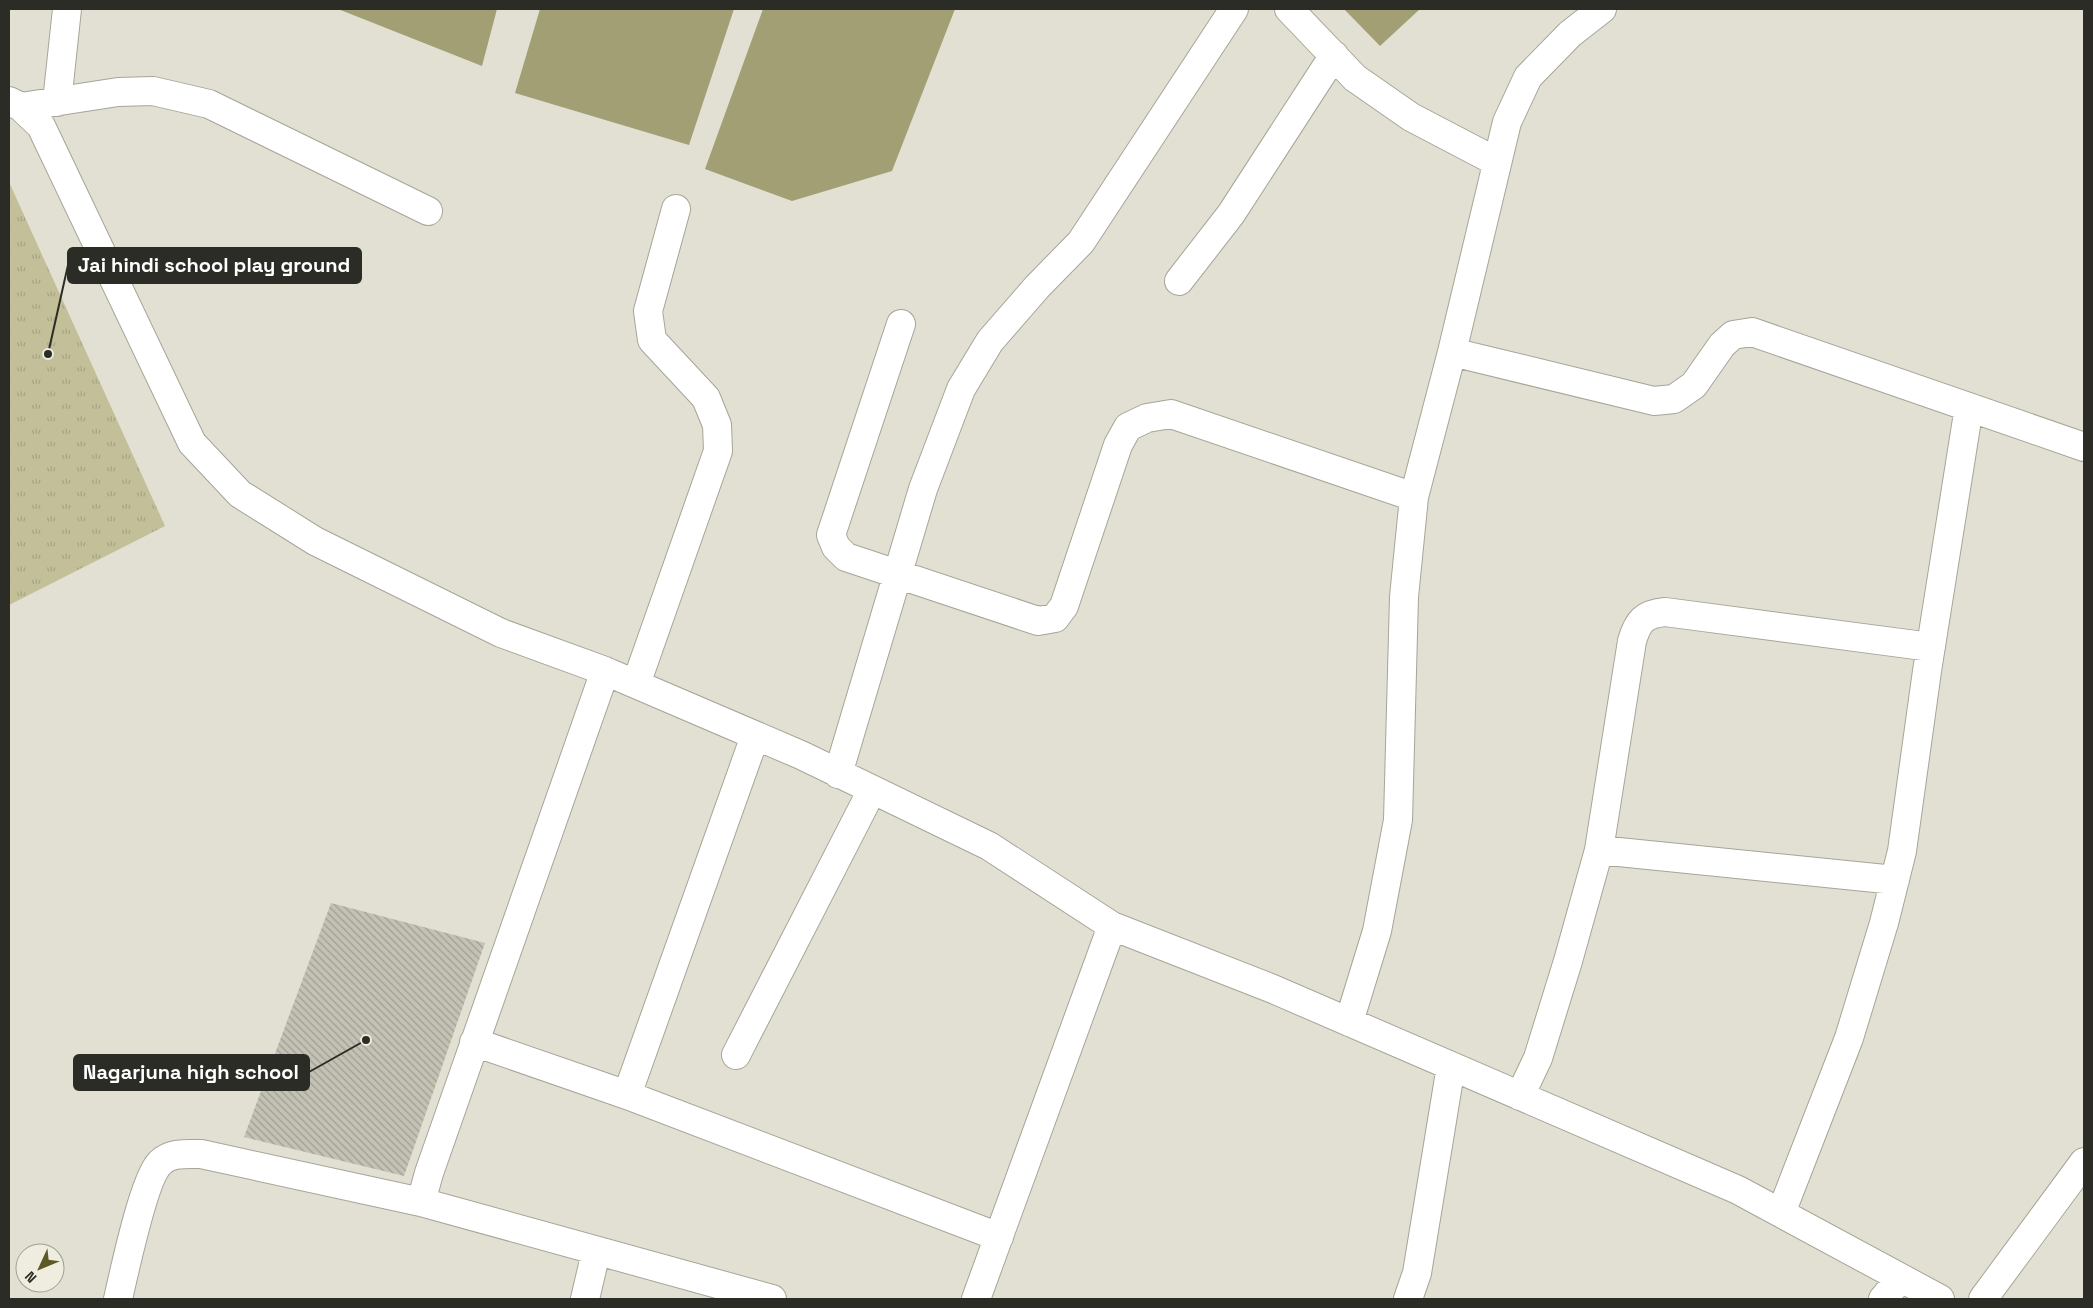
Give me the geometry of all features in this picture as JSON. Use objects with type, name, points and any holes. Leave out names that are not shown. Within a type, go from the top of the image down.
[{"type":"street","points":[[57,102],[67,9]]},
{"type":"street","points":[[838,774],[923,489],[961,389],[990,341],[1081,242],[1234,9]]},
{"type":"street","points":[[1289,9],[1356,78],[1411,117],[1497,162]]},
{"type":"street","points":[[1349,1022],[1377,931],[1398,820],[1404,597],[1414,498],[1452,352],[1497,162],[1507,122],[1528,76],[1570,34],[1602,9]]},
{"type":"street","points":[[1179,281],[1231,214],[1334,55]]},
{"type":"street","points":[[15,104],[57,102],[118,92],[153,91],[209,104],[428,211]]},
{"type":"street","points":[[15,104],[41,126],[192,443],[240,494],[315,541],[501,633],[636,684],[838,774],[989,846],[1112,926],[1272,989],[1738,1190],[1940,1299]]},
{"type":"street","points":[[636,684],[718,452],[717,425],[706,398],[652,340],[648,311],[676,209]]},
{"type":"street","points":[[901,324],[831,535],[836,547],[846,557],[897,575],[1038,621],[1054,618],[1064,606],[1118,445],[1128,427],[1147,418],[1171,414],[1414,498]]},
{"type":"street","points":[[1452,352],[1654,401],[1674,399],[1694,385],[1722,345],[1733,335],[1752,332],[2084,447]]},
{"type":"street","points":[[1780,1213],[1849,1038],[1884,922],[1902,851],[1930,647],[1969,407]]},
{"type":"street","points":[[1520,1096],[1538,1058],[1568,962],[1599,850],[1632,641],[1637,626],[1650,613],[1665,612],[1930,647]]},
{"type":"street","points":[[421,1202],[429,1173],[474,1042],[605,671]]},
{"type":"street","points":[[627,1095],[755,736]]},
{"type":"street","points":[[736,1055],[872,790]]},
{"type":"street","points":[[1599,850],[1894,880]]},
{"type":"street","points":[[976,1299],[1112,926]]},
{"type":"street","points":[[474,1042],[627,1095],[999,1237]]},
{"type":"street","points":[[1408,1299],[1417,1273],[1451,1066]]},
{"type":"street","points":[[122,1299],[147,1188],[160,1163],[178,1154],[201,1154],[421,1202],[596,1252],[772,1299]]},
{"type":"street","points":[[1983,1299],[2084,1162]]},
{"type":"street","points":[[585,1299],[596,1252]]},
{"type":"street","points":[[1884,1299],[1901,1278]]},
{"type":"green space","points":[[9,182],[165,526],[9,605]]},
{"type":"shaded area","points":[[338,9],[497,9],[482,66]]},
{"type":"shaded area","points":[[540,9],[734,9],[689,145],[515,93]]},
{"type":"shaded area","points":[[763,9],[955,9],[892,171],[792,201],[705,169]]},
{"type":"shaded area","points":[[1344,9],[1420,9],[1380,46]]},
{"type":"building","points":[[331,903],[485,943],[404,1176],[244,1137]]},
{"type":"place","name":"Jai hindi school play ground","points":[[48,354]]},
{"type":"place","name":"Nagarjuna high school","points":[[366,1040]]}]
